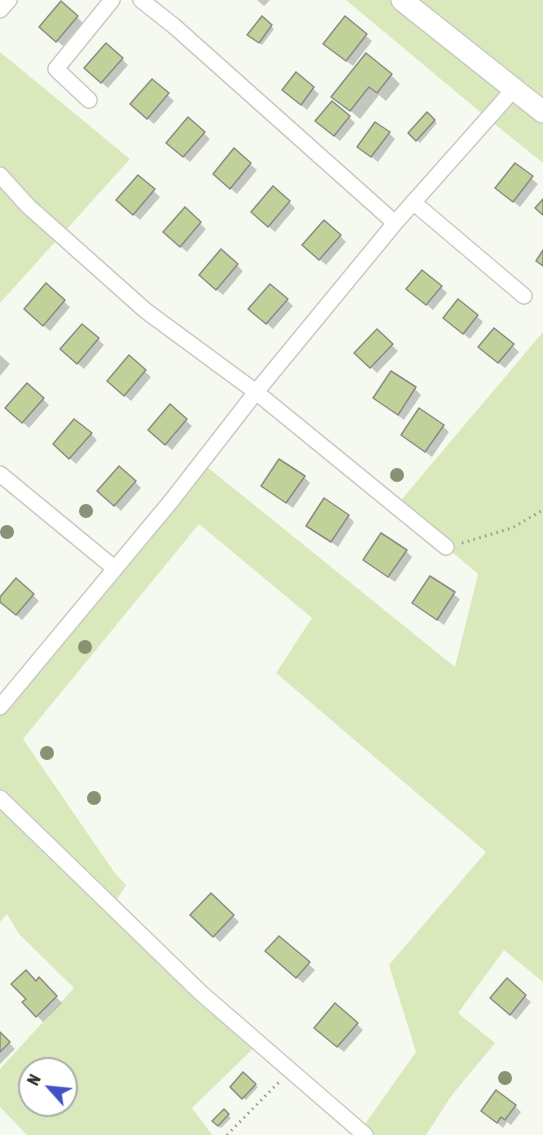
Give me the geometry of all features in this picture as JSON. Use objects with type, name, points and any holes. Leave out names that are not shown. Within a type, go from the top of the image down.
[{"type":"main road","points":[[402,0],[543,112]]},
{"type":"street","points":[[0,10],[9,0]]},
{"type":"street","points":[[89,100],[56,69],[112,0]]},
{"type":"street","points":[[141,0],[174,26],[395,223]]},
{"type":"street","points":[[0,706],[113,567],[172,500],[256,392],[395,223],[514,88]]},
{"type":"street","points":[[0,175],[28,206],[146,311],[256,392],[446,548]]},
{"type":"street","points":[[413,202],[524,296]]},
{"type":"street","points":[[0,474],[113,567]]},
{"type":"street","points":[[0,798],[201,993],[365,1135]]},
{"type":"path","points":[[446,548],[512,528],[543,510]]},
{"type":"path","points":[[227,1135],[289,1071]]},
{"type":"green space","points":[[346,0],[543,0],[543,163],[486,117]]},
{"type":"green space","points":[[0,52],[130,159],[0,303]]},
{"type":"green space","points":[[543,332],[543,982],[504,950],[458,1013],[495,1043],[452,1095],[426,1135],[365,1135],[360,1131],[416,1052],[389,965],[486,852],[276,673],[312,618],[199,524],[23,739],[114,872],[126,885],[113,906],[259,1043],[192,1108],[212,1135],[27,1135],[0,1107],[0,1069],[74,988],[19,934],[7,914],[0,922],[0,707],[201,462],[455,667],[478,574],[397,505]]},
{"type":"building","points":[[61,1],[78,16],[56,42],[39,27]]},
{"type":"building","points":[[262,16],[272,25],[259,43],[247,35]]},
{"type":"building","points":[[345,16],[367,34],[346,61],[323,44]]},
{"type":"building","points":[[106,43],[123,58],[101,83],[84,68]]},
{"type":"building","points":[[366,53],[392,74],[377,93],[369,87],[350,111],[331,97]]},
{"type":"building","points":[[296,72],[314,87],[301,105],[282,90]]},
{"type":"building","points":[[152,79],[169,93],[147,119],[130,104]]},
{"type":"building","points":[[332,101],[350,116],[334,136],[315,121]]},
{"type":"building","points":[[427,112],[435,120],[416,141],[408,133]]},
{"type":"building","points":[[188,117],[205,132],[183,157],[166,143]]},
{"type":"building","points":[[375,122],[390,132],[371,157],[357,147]]},
{"type":"building","points":[[234,148],[251,163],[230,189],[213,174]]},
{"type":"building","points":[[515,163],[533,176],[513,202],[495,188]]},
{"type":"building","points":[[138,175],[155,189],[133,215],[116,200]]},
{"type":"building","points":[[273,186],[290,201],[268,227],[251,212]]},
{"type":"building","points":[[543,199],[543,215],[535,208]]},
{"type":"building","points":[[185,207],[201,222],[180,247],[163,232]]},
{"type":"building","points":[[324,220],[341,235],[319,260],[302,245]]},
{"type":"building","points":[[221,249],[238,264],[216,290],[199,275]]},
{"type":"building","points":[[543,250],[543,266],[536,261]]},
{"type":"building","points":[[422,270],[442,286],[426,305],[406,289]]},
{"type":"building","points":[[46,283],[65,300],[43,326],[24,309]]},
{"type":"building","points":[[270,284],[288,299],[266,324],[248,309]]},
{"type":"building","points":[[458,299],[478,315],[463,334],[443,318]]},
{"type":"building","points":[[82,324],[99,338],[77,364],[60,349]]},
{"type":"building","points":[[494,328],[514,344],[498,363],[478,347]]},
{"type":"building","points":[[377,329],[393,344],[370,368],[354,353]]},
{"type":"building","points":[[129,355],[146,370],[124,396],[107,381]]},
{"type":"building","points":[[391,371],[416,387],[398,415],[373,398]]},
{"type":"building","points":[[27,383],[44,398],[22,423],[5,408]]},
{"type":"building","points":[[170,404],[187,419],[165,445],[148,430]]},
{"type":"building","points":[[419,408],[444,425],[425,452],[401,435]]},
{"type":"building","points":[[74,419],[92,433],[69,459],[53,444]]},
{"type":"building","points":[[279,459],[305,476],[286,503],[261,486]]},
{"type":"building","points":[[119,466],[136,481],[114,506],[97,491]]},
{"type":"building","points":[[324,498],[349,515],[331,542],[306,526]]},
{"type":"building","points":[[381,533],[407,550],[388,577],[363,560]]},
{"type":"building","points":[[430,576],[455,592],[437,620],[412,603]]},
{"type":"building","points":[[16,578],[34,594],[16,615],[0,602],[0,597]]},
{"type":"building","points":[[211,893],[234,915],[213,937],[190,915]]},
{"type":"building","points":[[279,936],[310,962],[296,978],[265,951]]},
{"type":"building","points":[[26,970],[36,981],[39,977],[57,996],[36,1017],[22,1002],[26,999],[11,984]]},
{"type":"building","points":[[507,978],[526,995],[510,1015],[490,998]]},
{"type":"building","points":[[335,1003],[358,1023],[337,1047],[314,1028]]},
{"type":"building","points":[[0,1032],[10,1042],[0,1052]]},
{"type":"building","points":[[243,1072],[256,1084],[242,1099],[230,1087]]},
{"type":"building","points":[[496,1090],[516,1105],[505,1120],[501,1117],[497,1123],[481,1111]]},
{"type":"building","points":[[224,1109],[229,1114],[218,1126],[212,1121]]}]
